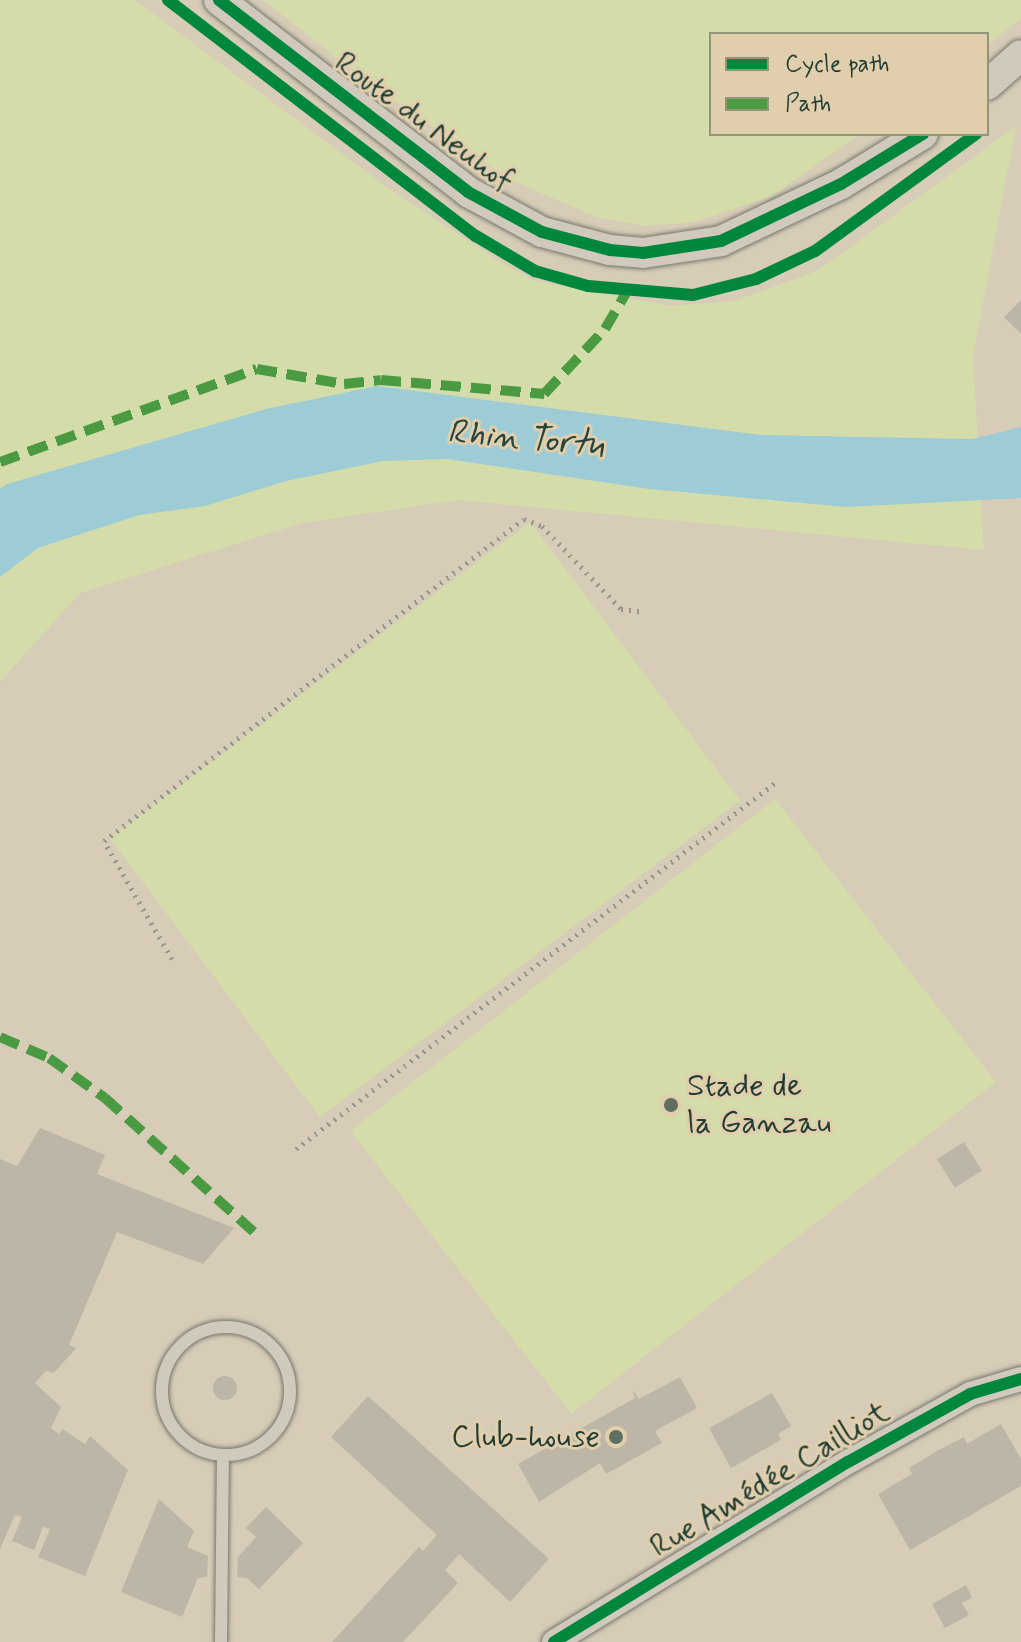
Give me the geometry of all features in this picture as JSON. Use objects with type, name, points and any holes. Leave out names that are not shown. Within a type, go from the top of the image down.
[{"type":"street","name":"Route du Neuhof","points":[[219,0],[468,192],[542,232],[610,250],[643,253],[721,241],[841,184],[920,136]]},
{"type":"street","points":[[989,83],[1021,55]]},
{"type":"street","name":"Rue Amédée Cailliot","points":[[554,1642],[848,1462],[970,1394],[1021,1379]]},
{"type":"lane","points":[[224,1327],[245,1329],[278,1353],[290,1392],[282,1421],[262,1445],[223,1456],[201,1451],[183,1439],[162,1401],[170,1358],[185,1341],[224,1327]]},
{"type":"lane","points":[[221,1642],[223,1456]]},
{"type":"path","points":[[172,959],[104,841],[524,519],[542,526],[621,609],[644,612]]},
{"type":"path","points":[[296,1149],[775,783]]},
{"type":"green space","points":[[0,0],[135,0],[387,187],[497,260],[535,281],[670,306],[735,301],[819,270],[1016,126],[973,357],[984,550],[458,500],[302,523],[80,593],[0,682]]},
{"type":"green space","points":[[263,0],[1021,0],[1021,18],[989,43],[989,32],[709,32],[709,136],[857,136],[770,197],[695,222],[647,226],[596,217],[509,179],[372,85]]},
{"type":"green space","points":[[530,522],[740,801],[320,1117],[110,839]]},
{"type":"green space","name":"Stade de la Ganzau","points":[[775,799],[996,1082],[571,1414],[350,1131]]},
{"type":"water","name":"Rhin Tortu","points":[[377,386],[761,435],[972,439],[1021,427],[1021,498],[846,507],[649,489],[447,459],[383,461],[286,481],[205,506],[139,515],[38,548],[0,577],[0,489],[7,484],[266,409]]},
{"type":"building","points":[[1021,300],[1021,334],[1004,317]]},
{"type":"building","points":[[40,1128],[105,1155],[97,1174],[234,1228],[203,1264],[117,1232],[69,1345],[76,1348],[54,1373],[46,1371],[35,1383],[61,1407],[51,1428],[59,1434],[62,1429],[85,1444],[90,1436],[128,1470],[85,1576],[38,1557],[50,1529],[43,1527],[34,1550],[12,1541],[22,1517],[15,1515],[0,1549],[0,1159],[17,1166]]},
{"type":"building","points":[[964,1142],[982,1171],[955,1188],[937,1159]]},
{"type":"building","points":[[225,1376],[236,1383],[237,1388],[230,1399],[225,1400],[214,1393],[213,1388],[220,1377]]},
{"type":"building","name":"Club-house","points":[[680,1377],[697,1408],[655,1431],[662,1443],[606,1474],[600,1463],[539,1502],[518,1464],[635,1398],[632,1390],[639,1399]]},
{"type":"building","points":[[772,1393],[791,1426],[778,1434],[781,1440],[731,1468],[709,1428]]},
{"type":"building","points":[[368,1396],[549,1559],[510,1602],[459,1554],[445,1570],[458,1583],[403,1642],[332,1642],[419,1547],[423,1551],[437,1535],[331,1437]]},
{"type":"building","points":[[1001,1424],[1021,1459],[1021,1486],[910,1550],[878,1494],[912,1474],[909,1468],[937,1451],[964,1437],[967,1444]]},
{"type":"building","points":[[159,1499],[194,1531],[187,1547],[208,1556],[207,1577],[198,1578],[182,1617],[121,1592]]},
{"type":"building","points":[[266,1507],[303,1543],[259,1589],[247,1578],[237,1577],[238,1557],[256,1537],[246,1528]]},
{"type":"building","points":[[966,1585],[972,1598],[962,1603],[969,1615],[945,1628],[932,1604]]},
{"type":"marked path","points":[[0,462],[257,369],[344,384],[381,380],[544,394],[605,329],[626,293]]},
{"type":"marked path","points":[[0,1037],[49,1058],[105,1098],[254,1232]]},
{"type":"cycle path","points":[[168,0],[476,236],[535,271],[588,286],[693,295],[756,279],[815,251],[973,136]]},
{"type":"cycle path","points":[[219,0],[468,192],[542,232],[610,250],[643,253],[721,241],[841,184],[920,136]]},
{"type":"cycle path","points":[[554,1642],[848,1462],[970,1394],[1021,1379]]},
{"type":"place","name":"Stade de la Ganzau","points":[[671,1105]]},
{"type":"place","name":"Club-house","points":[[616,1437]]}]
